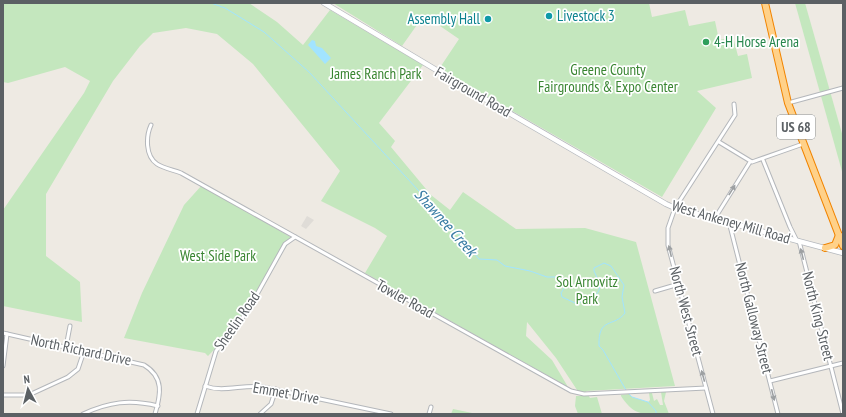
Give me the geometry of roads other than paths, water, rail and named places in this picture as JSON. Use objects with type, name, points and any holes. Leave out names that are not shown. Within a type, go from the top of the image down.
[{"type":"highway","name":"US 68","points":[[765,3],[788,103],[843,246]]},
{"type":"highway","points":[[825,248],[835,246],[839,236]]},
{"type":"street","name":"Fairground Road","points":[[324,3],[603,167]]},
{"type":"street","points":[[788,103],[843,88]]},
{"type":"street","name":"North West Street","points":[[713,414],[668,240],[668,228],[676,208],[735,115],[734,104]]},
{"type":"street","name":"Towler Road","points":[[150,125],[147,134],[148,147],[151,157],[155,163],[181,173],[571,391],[584,394],[706,388]]},
{"type":"street","points":[[719,142],[750,162],[763,160],[803,144]]},
{"type":"street","name":"North King Street","points":[[763,160],[790,227],[798,241],[843,414]]},
{"type":"street","points":[[715,218],[750,162]]},
{"type":"street","name":"West Ankeney Mill Road","points":[[603,167],[676,208],[843,253]]},
{"type":"street","name":"North Galloway Street","points":[[729,222],[778,414]]},
{"type":"street","name":"Sheelin Road","points":[[197,414],[216,351],[251,305],[285,244],[295,237]]},
{"type":"street","points":[[655,291],[679,284]]},
{"type":"street","points":[[66,347],[70,326]]},
{"type":"street","points":[[3,366],[5,334]]},
{"type":"street","name":"North Richard Drive","points":[[5,334],[139,363],[149,368],[156,375],[160,389],[158,406]]},
{"type":"street","points":[[3,395],[29,395],[68,377],[78,369],[84,351]]},
{"type":"street","points":[[770,381],[843,363]]},
{"type":"street","name":"Emmet Drive","points":[[205,386],[219,390],[253,386],[276,389],[391,414]]},
{"type":"street","points":[[260,414],[272,404],[276,389]]},
{"type":"street","points":[[83,414],[98,407],[116,402],[135,401],[158,406],[155,414]]},
{"type":"street","points":[[428,414],[431,407]]},
{"type":"water","points":[[312,40],[315,41],[316,46],[322,48],[331,58],[325,64],[308,45]]},
{"type":"waterway","name":"Shawnee Creek","points":[[211,3],[225,8],[264,32],[309,72],[455,230],[479,259],[497,260],[505,266],[530,271],[547,277],[561,277],[565,284],[561,293],[562,297],[575,303],[588,300],[598,293],[600,284],[594,268],[604,263],[611,266],[624,285],[622,297],[625,313],[621,317],[604,326],[599,337],[599,346],[603,350],[626,390]]},
{"type":"waterway","name":"Shawnee Creek","points":[[628,393],[632,397],[648,402],[656,411],[656,414]]},
{"type":"place","name":"Livestock 3","points":[[549,16]]},
{"type":"place","name":"Assembly Hall","points":[[488,19]]},
{"type":"place","name":"4-H Horse Arena","points":[[706,42]]},
{"type":"park label","name":"James Ranch Park","points":[[376,74]]},
{"type":"park label","name":"Greene County Fairgrounds & Expo Center","points":[[608,78]]},
{"type":"park label","name":"West Side Park","points":[[218,256]]},
{"type":"park label","name":"Sol Arnovitz Park","points":[[587,290]]}]
